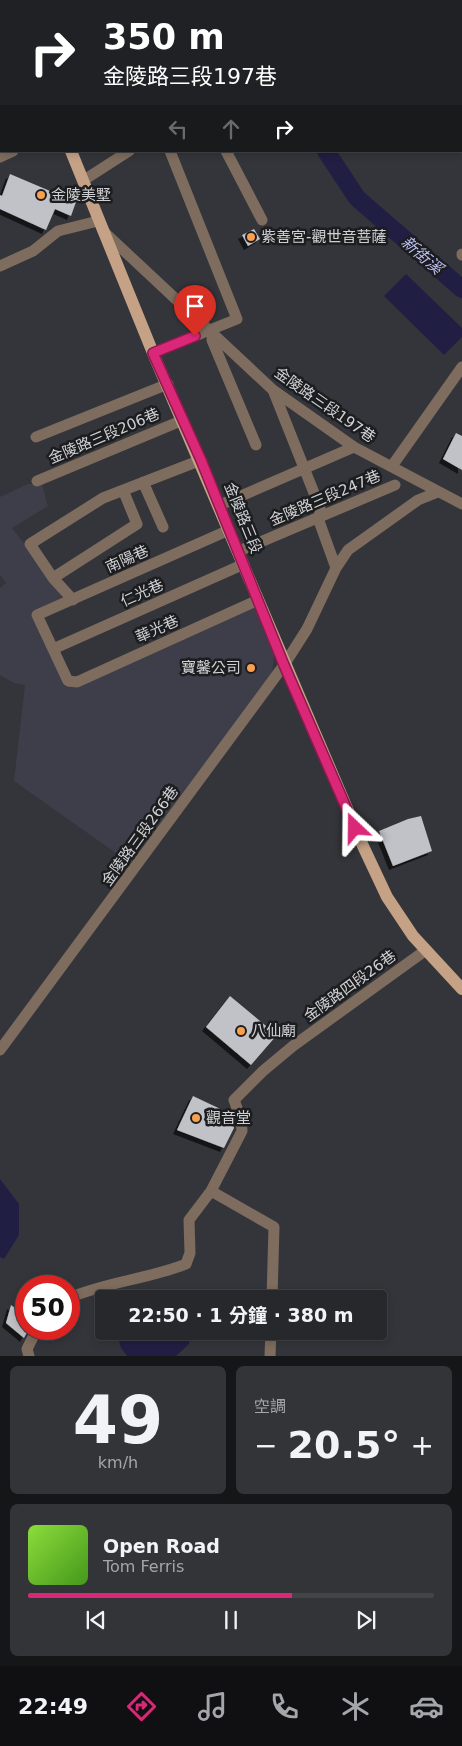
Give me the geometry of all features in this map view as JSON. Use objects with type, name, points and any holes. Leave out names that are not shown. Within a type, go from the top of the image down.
[{"type":"main road","name":"金陵路三段","points":[[71,152],[153,353],[201,460],[284,665],[362,846],[387,897],[413,936],[462,988]]},
{"type":"street","points":[[84,180],[127,152]]},
{"type":"street","points":[[153,353],[211,332],[237,319],[170,152]]},
{"type":"street","points":[[227,152],[262,220]]},
{"type":"street","points":[[0,266],[33,251],[58,231],[100,225]]},
{"type":"street","name":"金陵路三段197巷","points":[[100,225],[274,390],[354,447],[462,504]]},
{"type":"street","points":[[211,332],[212,340],[256,445]]},
{"type":"street","points":[[392,466],[462,367]]},
{"type":"street","points":[[36,437],[168,384]]},
{"type":"street","points":[[274,390],[320,508],[319,521],[336,568]]},
{"type":"street","name":"金陵路三段206巷","points":[[37,481],[183,420]]},
{"type":"street","points":[[220,505],[305,470],[354,447]]},
{"type":"street","points":[[72,600],[52,578],[30,544],[103,498],[201,460]]},
{"type":"street","points":[[143,482],[163,527]]},
{"type":"street","name":"金陵路三段247巷","points":[[239,551],[395,485]]},
{"type":"street","points":[[52,578],[137,524],[123,490]]},
{"type":"street","name":"金陵路三段266巷","points":[[0,1050],[284,665],[307,629],[336,568],[348,550],[418,500],[438,492]]},
{"type":"street","name":"南陽巷","points":[[53,649],[37,615],[229,530]]},
{"type":"street","name":"仁光巷","points":[[53,649],[244,564]]},
{"type":"street","name":"華光巷","points":[[53,649],[68,681],[77,682],[258,600]]},
{"type":"street","name":"金陵路四段26巷","points":[[80,1294],[119,1281],[171,1270],[186,1264],[190,1253],[189,1220],[211,1191],[242,1131],[241,1119],[234,1100],[242,1090],[293,1046],[426,950]]},
{"type":"street","points":[[211,1191],[274,1227],[272,1290]]},
{"type":"street","points":[[29,1356],[27,1349],[32,1340]]},
{"type":"street","points":[[270,1356],[271,1340]]},
{"type":"shaded area","points":[[406,274],[462,328],[462,337],[444,355],[384,296]]},
{"type":"shaded area","points":[[28,484],[42,484],[48,506],[12,528],[50,577],[64,601],[35,613],[67,685],[255,604],[274,655],[272,675],[130,863],[14,781],[25,685],[14,683],[0,675],[0,588],[6,583],[0,575],[0,497]]},
{"type":"shaded area","points":[[0,1179],[19,1204],[19,1235],[4,1259],[0,1257]]},
{"type":"shaded area","points":[[119,1340],[189,1340],[189,1344],[176,1356],[127,1356],[121,1348]]},
{"type":"building","points":[[10,174],[76,202],[71,216],[55,209],[46,230],[0,209],[0,195],[2,196]]},
{"type":"building","name":"紫善宮-觀世音菩薩","points":[[254,229],[260,239],[248,246],[242,235]]},
{"type":"building","points":[[456,433],[462,436],[462,470],[443,459]]},
{"type":"building","points":[[421,816],[432,851],[393,866],[379,831],[408,819]]},
{"type":"building","name":"八仙廟","points":[[230,996],[277,1035],[251,1065],[206,1027]]},
{"type":"building","points":[[193,1096],[231,1114],[234,1128],[224,1148],[177,1130]]},
{"type":"building","points":[[11,1305],[15,1308],[15,1330],[6,1323]]},
{"type":"waterway","name":"新街溪","points":[[327,152],[357,198],[462,289]]},
{"type":"place","name":"金陵美墅","points":[[41,195]]},
{"type":"place","name":"紫善宮-觀世音菩薩","points":[[251,237]]},
{"type":"place","name":"寶馨公司","points":[[251,668]]},
{"type":"place","name":"八仙廟","points":[[241,1031]]},
{"type":"place","name":"觀音堂","points":[[196,1118]]},
{"type":"route","points":[[195,336],[153,353],[201,460],[284,665],[355,828]]}]
